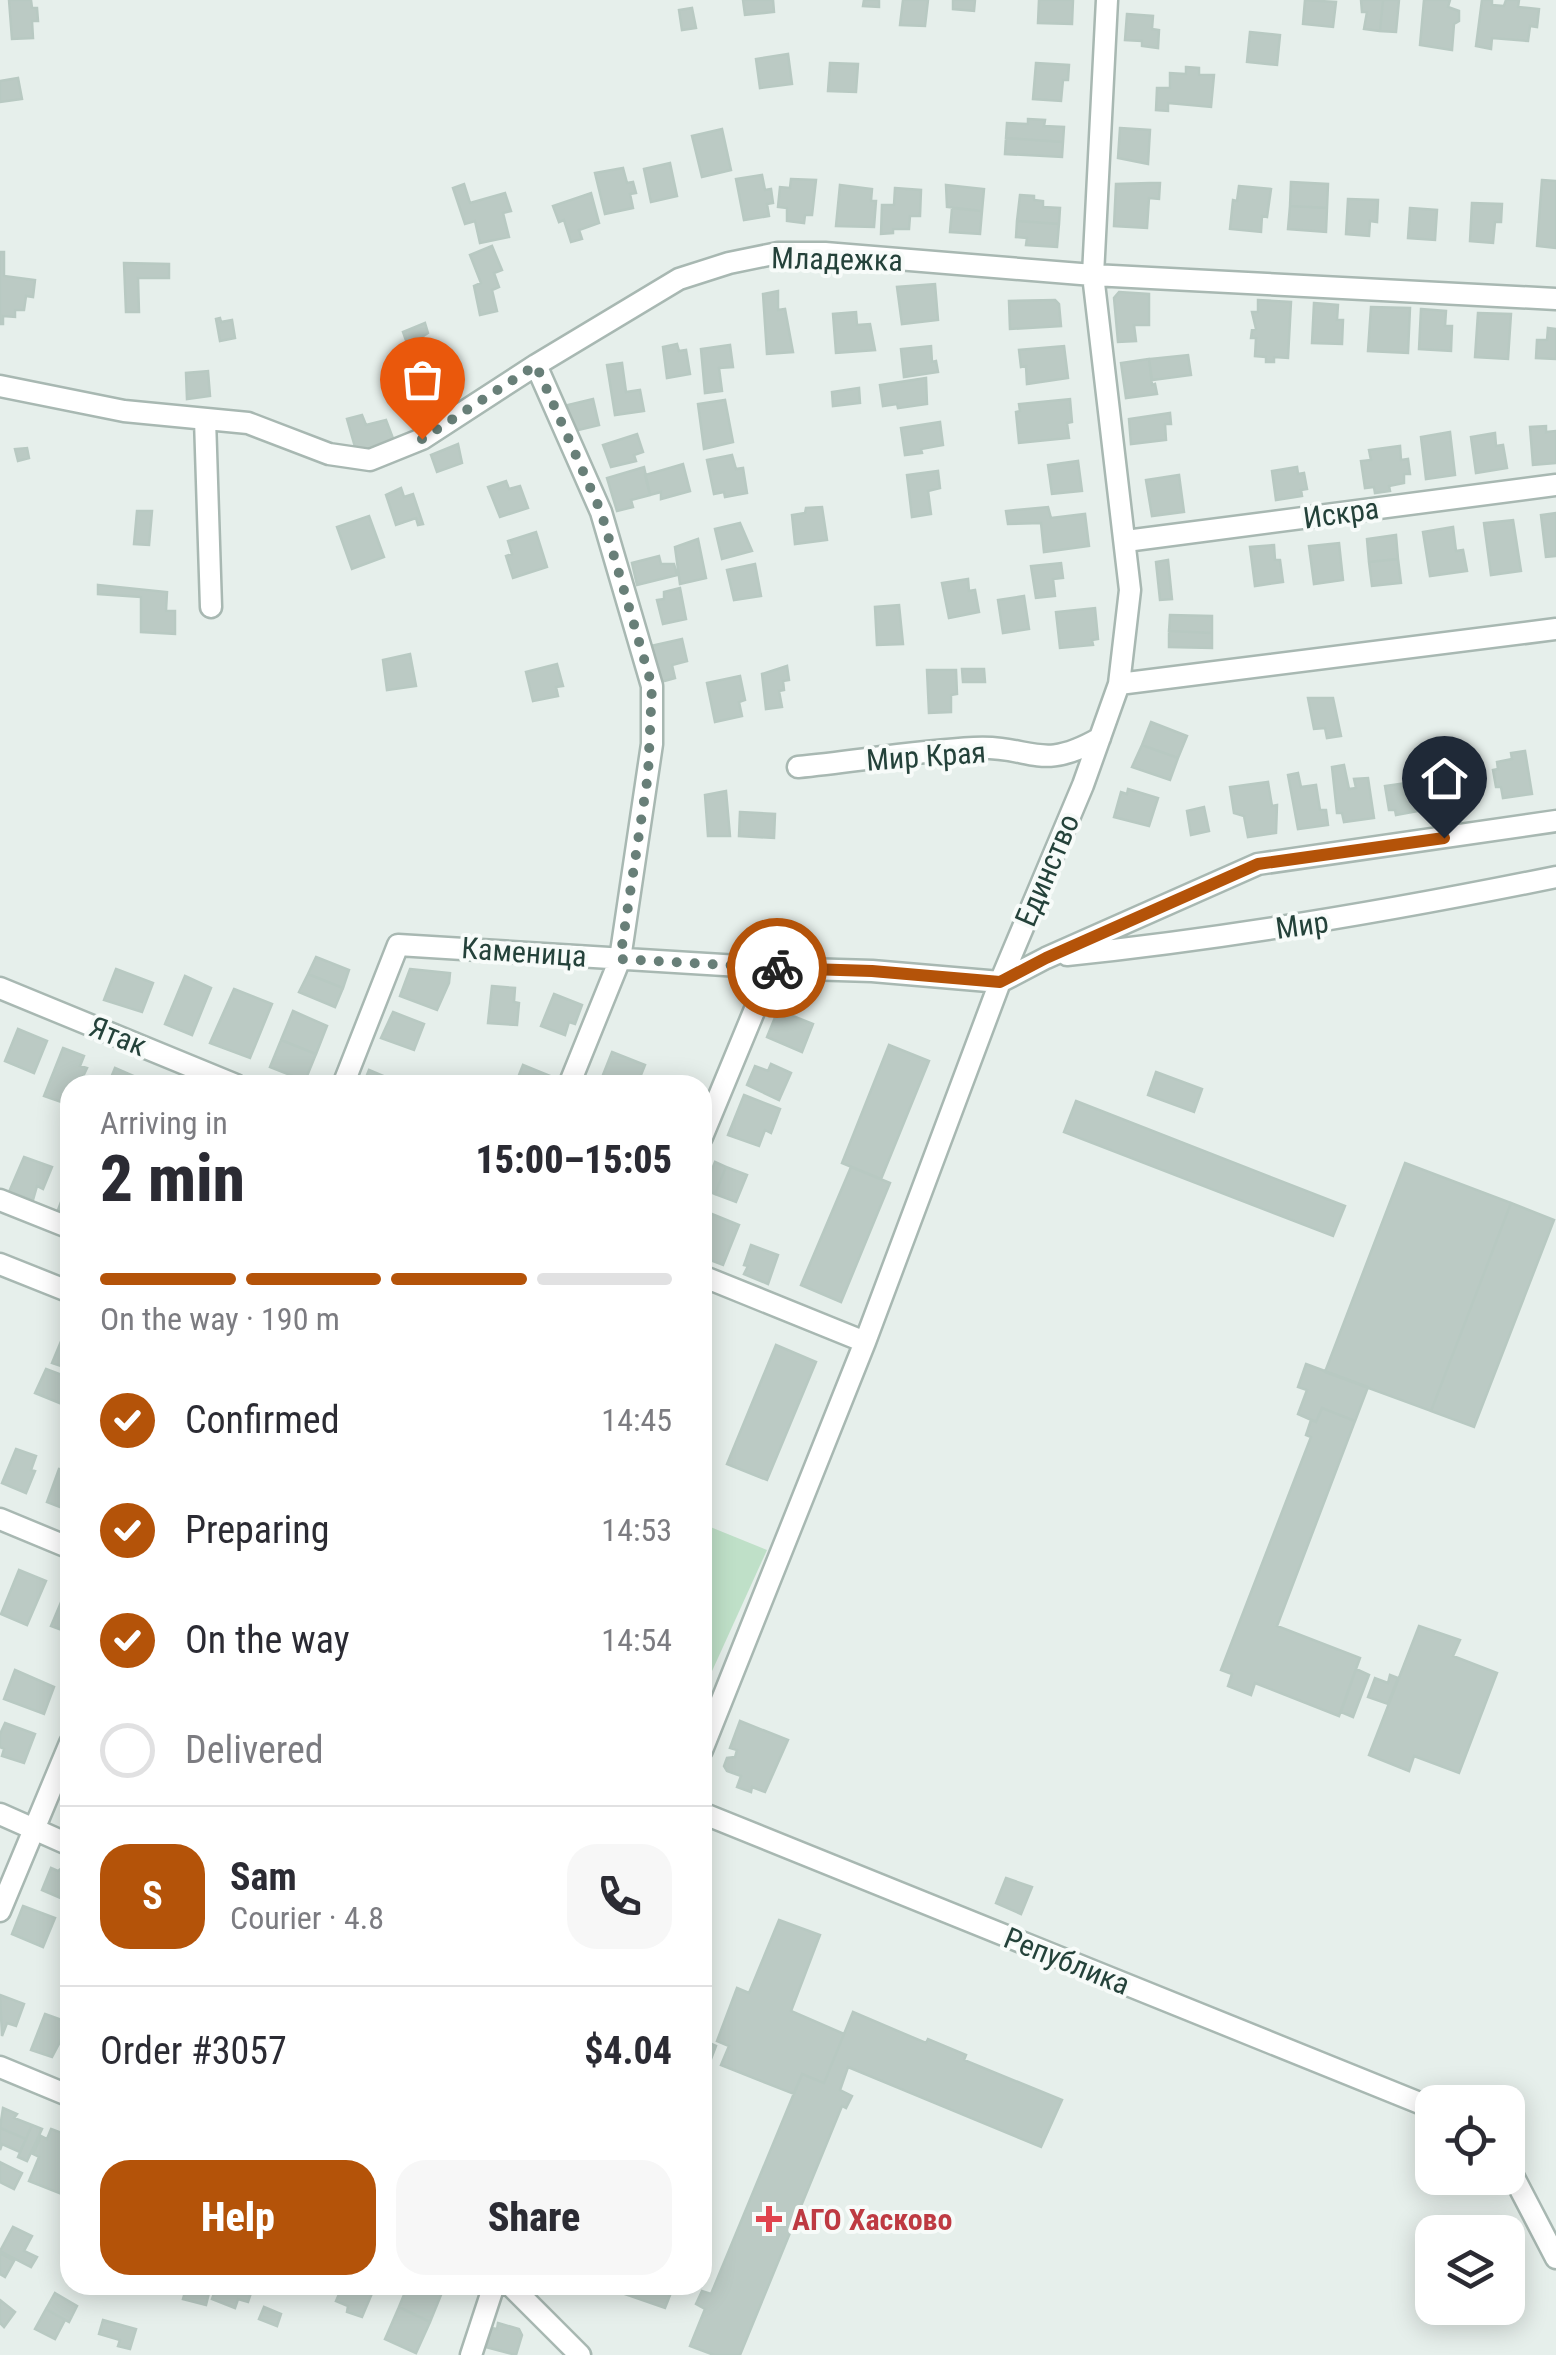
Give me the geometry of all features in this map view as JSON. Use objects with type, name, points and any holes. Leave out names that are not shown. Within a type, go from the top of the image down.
[{"type":"street","name":"Единство","points":[[712,1725],[866,1342],[1000,982],[1083,785],[1119,684],[1130,590],[1094,275],[1107,0]]},
{"type":"street","name":"Младежка","points":[[0,386],[124,411],[248,423],[348,460],[370,460],[422,439],[679,279],[778,254],[1556,300]]},
{"type":"street","points":[[536,365],[601,512],[652,686],[648,775],[620,959],[573,1075]]},
{"type":"street","points":[[205,418],[211,607]]},
{"type":"street","name":"Искра","points":[[1126,542],[1556,485]]},
{"type":"street","points":[[1119,684],[1556,628]]},
{"type":"street","points":[[1053,758],[1076,752],[1100,738]]},
{"type":"street","name":"Мир Края","points":[[798,767],[978,748],[1053,758]]},
{"type":"street","points":[[1053,758],[1070,769],[1083,785]]},
{"type":"street","name":"Мир","points":[[1000,982],[1258,864],[1556,821]]},
{"type":"street","name":"Мир","points":[[1046,958],[1160,946],[1377,914],[1556,877]]},
{"type":"street","name":"Каменица","points":[[346,1075],[398,945],[872,971],[1000,982]]},
{"type":"street","points":[[712,1113],[772,968]]},
{"type":"street","name":"Ятак","points":[[0,988],[212,1075]]},
{"type":"street","points":[[0,1200],[60,1224]]},
{"type":"street","points":[[0,1264],[60,1288]]},
{"type":"street","points":[[712,1280],[866,1342]]},
{"type":"street","points":[[0,1519],[60,1544]]},
{"type":"street","points":[[0,1911],[60,1766]]},
{"type":"street","points":[[0,1814],[60,1840]]},
{"type":"street","name":"Република","points":[[712,1816],[1415,2101]]},
{"type":"street","points":[[0,2067],[60,2092]]},
{"type":"street","points":[[1523,2195],[1556,2258]]},
{"type":"street","points":[[471,2355],[491,2295]]},
{"type":"street","points":[[520,2295],[580,2355]]},
{"type":"green space","points":[[712,1528],[767,1550],[712,1671]]},
{"type":"building","points":[[9,0],[31,0],[32,8],[37,8],[38,21],[32,21],[33,38],[12,39]]},
{"type":"building","points":[[743,0],[773,0],[774,12],[745,15]]},
{"type":"building","points":[[864,0],[879,0],[879,7],[863,6]]},
{"type":"building","points":[[903,0],[928,0],[925,26],[900,25]]},
{"type":"building","points":[[953,0],[975,0],[974,11],[953,9]]},
{"type":"building","points":[[1039,0],[1073,0],[1072,24],[1038,23]]},
{"type":"building","points":[[1305,0],[1336,2],[1333,27],[1303,24]]},
{"type":"building","points":[[1361,0],[1383,0],[1380,31],[1364,29],[1367,12],[1362,12]]},
{"type":"building","points":[[1383,0],[1399,0],[1396,32],[1380,31]]},
{"type":"building","points":[[1424,0],[1450,0],[1448,7],[1459,11],[1452,50],[1420,45]]},
{"type":"building","points":[[1482,0],[1504,6],[1506,0],[1519,0],[1518,7],[1539,9],[1537,27],[1530,26],[1528,41],[1492,38],[1491,49],[1476,46]]},
{"type":"building","points":[[692,8],[696,28],[682,30],[679,10]]},
{"type":"building","points":[[1127,14],[1153,16],[1152,29],[1159,30],[1158,48],[1142,46],[1142,41],[1125,40]]},
{"type":"building","points":[[1250,32],[1280,35],[1277,65],[1247,62]]},
{"type":"building","points":[[788,54],[792,84],[760,88],[756,59]]},
{"type":"building","points":[[830,63],[858,64],[856,92],[828,91]]},
{"type":"building","points":[[1036,63],[1069,65],[1061,101],[1033,99]]},
{"type":"building","points":[[1186,67],[1199,68],[1199,75],[1214,75],[1211,107],[1168,103],[1168,111],[1156,110],[1157,88],[1170,88],[1170,73],[1186,74]]},
{"type":"building","points":[[18,78],[22,99],[0,102],[0,81]]},
{"type":"building","points":[[1028,119],[1045,120],[1044,126],[1064,127],[1063,142],[1006,138],[1007,123],[1028,124]]},
{"type":"building","points":[[1120,128],[1150,130],[1148,164],[1118,158]]},
{"type":"building","points":[[722,129],[731,170],[702,177],[692,136]]},
{"type":"building","points":[[1006,138],[1063,142],[1062,157],[1005,154]]},
{"type":"building","points":[[670,163],[677,196],[651,202],[644,169]]},
{"type":"building","points":[[623,168],[627,183],[633,182],[636,193],[630,194],[633,208],[605,214],[595,173]]},
{"type":"building","points":[[762,175],[765,190],[771,189],[773,203],[767,204],[769,216],[744,220],[736,179]]},
{"type":"building","points":[[791,179],[816,180],[812,215],[805,215],[804,223],[787,221],[787,208],[778,207],[780,187],[790,188]]},
{"type":"building","points":[[1542,180],[1556,181],[1556,248],[1537,246]]},
{"type":"building","points":[[1291,182],[1328,184],[1327,208],[1290,206]]},
{"type":"building","points":[[1160,183],[1159,199],[1149,198],[1147,228],[1114,226],[1116,184]]},
{"type":"building","points":[[464,184],[470,203],[505,193],[511,211],[503,213],[509,237],[480,243],[475,221],[465,224],[453,188]]},
{"type":"building","points":[[840,185],[872,189],[871,201],[876,201],[874,227],[836,226]]},
{"type":"building","points":[[946,185],[984,189],[982,211],[947,207]]},
{"type":"building","points":[[1239,186],[1271,189],[1261,232],[1230,229],[1233,200],[1237,201]]},
{"type":"building","points":[[895,188],[921,190],[920,216],[910,216],[909,229],[881,234],[882,205],[894,205]]},
{"type":"building","points":[[591,193],[599,223],[579,230],[582,239],[571,242],[564,220],[559,222],[553,206]]},
{"type":"building","points":[[1020,195],[1034,196],[1034,200],[1043,201],[1043,207],[1060,208],[1059,224],[1017,221]]},
{"type":"building","points":[[1348,199],[1378,200],[1377,222],[1370,221],[1369,236],[1346,234]]},
{"type":"building","points":[[1472,203],[1502,204],[1501,222],[1495,222],[1493,243],[1470,241]]},
{"type":"building","points":[[1290,206],[1327,208],[1326,232],[1288,229]]},
{"type":"building","points":[[952,208],[982,211],[980,234],[950,232]]},
{"type":"building","points":[[1410,208],[1437,210],[1435,240],[1408,238]]},
{"type":"building","points":[[1017,221],[1059,224],[1057,247],[1026,245],[1027,238],[1016,237]]},
{"type":"building","points":[[492,246],[502,270],[494,273],[499,287],[492,290],[497,311],[480,315],[474,286],[481,283],[470,255]]},
{"type":"building","points":[[0,252],[4,252],[4,276],[35,280],[33,297],[26,296],[24,310],[15,310],[15,317],[3,316],[3,324],[0,324]]},
{"type":"building","points":[[124,263],[169,264],[169,278],[138,278],[139,312],[126,312]]},
{"type":"building","points":[[935,284],[938,320],[902,324],[897,287]]},
{"type":"building","points":[[778,291],[778,310],[785,309],[793,352],[767,354],[763,294]]},
{"type":"building","points":[[1119,292],[1149,294],[1149,325],[1134,325],[1136,341],[1118,342],[1114,298]]},
{"type":"building","points":[[1055,300],[1061,326],[1010,329],[1009,301]]},
{"type":"building","points":[[1258,300],[1291,302],[1288,358],[1274,357],[1274,362],[1266,362],[1266,357],[1255,356],[1252,312],[1258,312]]},
{"type":"building","points":[[1314,303],[1338,305],[1337,320],[1343,320],[1342,344],[1312,343]]},
{"type":"building","points":[[1371,307],[1410,308],[1408,353],[1368,351]]},
{"type":"building","points":[[1421,309],[1446,311],[1445,326],[1452,326],[1451,351],[1419,349]]},
{"type":"building","points":[[856,312],[857,325],[870,324],[875,350],[836,353],[833,314]]},
{"type":"building","points":[[1478,313],[1511,314],[1508,359],[1475,357]]},
{"type":"building","points":[[216,319],[221,322],[232,320],[235,338],[220,341]]},
{"type":"building","points":[[425,323],[428,333],[408,346],[403,332]]},
{"type":"building","points":[[1548,328],[1556,329],[1556,359],[1536,358],[1537,340],[1547,340]]},
{"type":"building","points":[[677,344],[679,351],[686,350],[690,374],[667,378],[663,347]]},
{"type":"building","points":[[730,345],[733,367],[719,368],[722,391],[705,393],[701,349]]},
{"type":"building","points":[[931,346],[932,362],[936,361],[938,372],[904,377],[901,349]]},
{"type":"building","points":[[1064,346],[1068,378],[1027,384],[1026,366],[1021,367],[1019,350]]},
{"type":"building","points":[[1188,355],[1191,375],[1152,380],[1149,359]]},
{"type":"building","points":[[1149,359],[1157,394],[1126,398],[1121,363]]},
{"type":"building","points":[[622,363],[626,392],[640,390],[644,411],[615,415],[607,365]]},
{"type":"building","points":[[208,371],[210,396],[187,399],[186,373]]},
{"type":"building","points":[[926,378],[927,404],[883,406],[880,385]]},
{"type":"building","points":[[859,388],[860,403],[833,406],[832,392]]},
{"type":"building","points":[[593,399],[599,425],[574,431],[567,415],[568,405]]},
{"type":"building","points":[[1070,399],[1069,438],[1019,443],[1019,404]]},
{"type":"building","points":[[725,400],[733,442],[704,449],[698,404]]},
{"type":"building","points":[[1170,413],[1171,424],[1165,424],[1166,440],[1131,444],[1129,419]]},
{"type":"building","points":[[362,415],[366,425],[386,420],[394,441],[357,454],[347,419]]},
{"type":"building","points":[[940,422],[943,445],[905,455],[901,428]]},
{"type":"building","points":[[1546,426],[1546,432],[1556,431],[1556,463],[1533,465],[1530,427]]},
{"type":"building","points":[[1450,432],[1455,475],[1426,479],[1421,437]]},
{"type":"building","points":[[1495,433],[1496,446],[1503,445],[1507,468],[1476,473],[1471,437]]},
{"type":"building","points":[[637,434],[643,452],[634,455],[636,461],[611,467],[603,445]]},
{"type":"building","points":[[458,444],[462,463],[437,472],[431,455]]},
{"type":"building","points":[[1400,446],[1401,460],[1408,459],[1410,474],[1404,474],[1404,483],[1375,493],[1374,487],[1365,488],[1361,461],[1371,460],[1369,450]]},
{"type":"building","points":[[27,448],[29,458],[18,461],[15,449]]},
{"type":"building","points":[[732,455],[736,469],[743,468],[747,493],[725,497],[724,492],[714,494],[707,460]]},
{"type":"building","points":[[1078,461],[1082,491],[1052,494],[1048,465]]},
{"type":"building","points":[[683,464],[690,491],[661,499],[661,492],[650,495],[645,475]]},
{"type":"building","points":[[644,467],[650,495],[631,500],[633,507],[617,511],[607,478]]},
{"type":"building","points":[[1297,467],[1298,474],[1304,473],[1307,489],[1301,490],[1302,496],[1276,500],[1272,471]]},
{"type":"building","points":[[938,471],[940,488],[928,491],[931,514],[912,517],[907,475]]},
{"type":"building","points":[[1179,475],[1184,512],[1152,516],[1146,480]]},
{"type":"building","points":[[506,481],[509,489],[520,486],[528,508],[500,517],[488,487]]},
{"type":"building","points":[[401,488],[404,497],[413,494],[423,524],[418,525],[416,518],[396,525],[386,495]]},
{"type":"building","points":[[822,507],[827,540],[795,544],[792,515],[805,513],[806,508]]},
{"type":"building","points":[[1048,507],[1051,518],[1085,514],[1089,546],[1044,552],[1041,523],[1008,524],[1006,511]]},
{"type":"building","points":[[137,511],[152,511],[149,545],[134,544]]},
{"type":"building","points":[[1556,513],[1556,556],[1546,557],[1541,515]]},
{"type":"building","points":[[369,516],[384,557],[352,569],[337,527]]},
{"type":"building","points":[[1513,520],[1521,571],[1491,575],[1484,523]]},
{"type":"building","points":[[740,523],[752,551],[722,559],[715,529]]},
{"type":"building","points":[[1453,527],[1456,551],[1463,550],[1467,571],[1430,576],[1423,532]]},
{"type":"building","points":[[536,532],[547,567],[513,578],[506,556],[512,554],[508,541]]},
{"type":"building","points":[[1396,535],[1398,559],[1369,562],[1367,539]]},
{"type":"building","points":[[698,539],[706,578],[680,584],[675,547]]},
{"type":"building","points":[[1339,543],[1343,580],[1314,584],[1309,546]]},
{"type":"building","points":[[1274,545],[1283,582],[1255,586],[1250,547]]},
{"type":"building","points":[[659,556],[661,564],[674,564],[677,575],[637,585],[632,563]]},
{"type":"building","points":[[1398,559],[1401,583],[1372,586],[1369,562]]},
{"type":"building","points":[[1168,560],[1172,599],[1160,600],[1156,562]]},
{"type":"building","points":[[1061,563],[1063,578],[1053,579],[1055,596],[1036,598],[1031,566]]},
{"type":"building","points":[[755,564],[761,596],[734,600],[727,570]]},
{"type":"building","points":[[968,579],[969,591],[975,590],[979,612],[949,618],[942,583]]},
{"type":"building","points":[[98,585],[167,592],[166,611],[175,611],[175,634],[141,632],[141,597],[98,594]]},
{"type":"building","points":[[680,588],[686,619],[663,624],[657,600],[664,599],[664,592]]},
{"type":"building","points":[[1024,596],[1029,629],[1003,633],[998,600]]},
{"type":"building","points":[[899,605],[903,644],[877,645],[875,607]]},
{"type":"building","points":[[1095,608],[1098,639],[1092,640],[1093,645],[1060,648],[1056,612]]},
{"type":"building","points":[[1170,615],[1212,616],[1212,633],[1169,631]]},
{"type":"building","points":[[1169,631],[1212,633],[1212,648],[1169,647]]},
{"type":"building","points":[[682,639],[687,661],[672,665],[675,678],[661,682],[651,646]]},
{"type":"building","points":[[410,654],[416,686],[387,690],[383,660]]},
{"type":"building","points":[[557,664],[563,686],[556,687],[558,696],[533,701],[526,672]]},
{"type":"building","points":[[787,666],[789,680],[783,681],[784,690],[779,691],[782,707],[766,709],[762,674]]},
{"type":"building","points":[[962,669],[984,669],[985,682],[963,682]]},
{"type":"building","points":[[927,670],[956,670],[957,694],[951,695],[951,712],[929,713]]},
{"type":"building","points":[[740,676],[745,700],[739,702],[742,716],[715,722],[707,683]]},
{"type":"building","points":[[1308,698],[1333,698],[1341,736],[1327,738],[1325,728],[1314,729]]},
{"type":"building","points":[[1151,722],[1187,736],[1178,758],[1142,745]]},
{"type":"building","points":[[1142,745],[1178,758],[1170,780],[1132,767]]},
{"type":"building","points":[[1525,751],[1532,794],[1503,798],[1493,770],[1498,769],[1497,762],[1512,759],[1511,753]]},
{"type":"building","points":[[1471,756],[1474,779],[1443,782],[1440,759]]},
{"type":"building","points":[[1344,765],[1349,789],[1356,788],[1354,779],[1368,778],[1374,818],[1344,822],[1342,813],[1337,813],[1332,767]]},
{"type":"building","points":[[1298,773],[1301,787],[1316,785],[1320,810],[1326,810],[1328,825],[1298,829],[1288,775]]},
{"type":"building","points":[[1474,779],[1478,802],[1447,806],[1438,783]]},
{"type":"building","points":[[1268,782],[1272,806],[1277,805],[1276,833],[1248,837],[1244,816],[1234,813],[1230,787]]},
{"type":"building","points":[[1414,782],[1418,811],[1396,815],[1395,810],[1389,810],[1385,786]]},
{"type":"building","points":[[1128,789],[1158,798],[1149,826],[1114,817],[1121,792],[1127,794]]},
{"type":"building","points":[[726,791],[730,836],[708,836],[705,795]]},
{"type":"building","points":[[1204,807],[1209,831],[1191,835],[1187,811]]},
{"type":"building","points":[[740,812],[775,814],[774,838],[739,836]]},
{"type":"building","points":[[316,957],[349,970],[343,988],[308,974]]},
{"type":"building","points":[[116,969],[153,983],[142,1012],[104,1000]]},
{"type":"building","points":[[410,969],[450,973],[437,1010],[400,996]]},
{"type":"building","points":[[308,974],[343,988],[335,1007],[299,992]]},
{"type":"building","points":[[185,976],[211,988],[192,1035],[165,1024]]},
{"type":"building","points":[[492,986],[515,988],[514,1002],[519,1003],[517,1025],[488,1023]]},
{"type":"building","points":[[234,989],[272,1004],[250,1058],[210,1043]]},
{"type":"building","points":[[554,994],[582,1005],[575,1024],[569,1022],[565,1035],[541,1026]]},
{"type":"building","points":[[778,1010],[813,1024],[802,1052],[767,1037]]},
{"type":"building","points":[[293,1011],[327,1026],[316,1054],[281,1040]]},
{"type":"building","points":[[393,1012],[424,1024],[414,1050],[381,1038]]},
{"type":"building","points":[[18,1029],[47,1041],[34,1073],[5,1061]]},
{"type":"building","points":[[281,1040],[316,1054],[307,1075],[290,1075],[270,1067]]},
{"type":"building","points":[[889,1045],[929,1061],[881,1179],[842,1163]]},
{"type":"building","points":[[63,1048],[84,1056],[80,1066],[87,1068],[84,1075],[60,1075],[60,1102],[44,1096]]},
{"type":"building","points":[[612,1052],[645,1065],[641,1075],[603,1075]]},
{"type":"building","points":[[771,1064],[791,1073],[779,1100],[747,1085],[755,1066],[768,1071]]},
{"type":"building","points":[[523,1065],[548,1075],[519,1075]]},
{"type":"building","points":[[115,1068],[131,1075],[112,1075]]},
{"type":"building","points":[[1156,1072],[1202,1089],[1194,1112],[1148,1095]]},
{"type":"building","points":[[744,1095],[780,1109],[771,1133],[765,1130],[759,1146],[728,1135]]},
{"type":"building","points":[[1076,1101],[1345,1206],[1333,1236],[1064,1132]]},
{"type":"building","points":[[24,1157],[52,1167],[43,1189],[37,1186],[33,1200],[9,1192]]},
{"type":"building","points":[[715,1162],[726,1167],[715,1194],[712,1193]]},
{"type":"building","points":[[1405,1163],[1511,1203],[1431,1411],[1325,1372]]},
{"type":"building","points":[[726,1167],[747,1175],[736,1202],[715,1194]]},
{"type":"building","points":[[851,1167],[890,1183],[841,1302],[801,1285]]},
{"type":"building","points":[[1511,1203],[1554,1220],[1474,1427],[1431,1411]]},
{"type":"building","points":[[712,1214],[739,1225],[723,1265],[712,1261]]},
{"type":"building","points":[[751,1245],[778,1255],[768,1284],[744,1274]]},
{"type":"building","points":[[60,1344],[60,1366],[52,1363]]},
{"type":"building","points":[[776,1345],[816,1362],[767,1480],[727,1464]]},
{"type":"building","points":[[1306,1364],[1368,1387],[1355,1421],[1322,1408],[1316,1422],[1298,1414],[1307,1390],[1298,1387]]},
{"type":"building","points":[[46,1369],[60,1374],[60,1403],[35,1393]]},
{"type":"building","points":[[1322,1408],[1355,1421],[1277,1626],[1360,1658],[1339,1716],[1255,1683],[1251,1695],[1228,1686],[1232,1674],[1221,1670],[1311,1437],[1306,1435],[1311,1420],[1316,1422]]},
{"type":"building","points":[[16,1449],[36,1456],[26,1493],[2,1483]]},
{"type":"building","points":[[59,1469],[60,1469],[60,1507],[47,1502]]},
{"type":"building","points":[[19,1570],[46,1581],[27,1625],[1,1614]]},
{"type":"building","points":[[60,1605],[60,1629],[51,1626]]},
{"type":"building","points":[[1419,1626],[1460,1640],[1453,1656],[1497,1673],[1459,1773],[1414,1756],[1409,1771],[1369,1755]]},
{"type":"building","points":[[1356,1669],[1369,1675],[1353,1717],[1341,1712]]},
{"type":"building","points":[[15,1670],[54,1687],[44,1714],[4,1699]]},
{"type":"building","points":[[1390,1675],[1398,1678],[1388,1704],[1368,1697],[1375,1678],[1388,1683]]},
{"type":"building","points":[[740,1721],[788,1740],[765,1792],[737,1787],[741,1776],[724,1766],[727,1758],[735,1757],[737,1750],[730,1748]]},
{"type":"building","points":[[5,1723],[35,1734],[24,1763],[2,1756],[0,1734]]},
{"type":"building","points":[[51,1868],[58,1871],[60,1898],[42,1890]]},
{"type":"building","points":[[1006,1878],[1032,1887],[1021,1914],[996,1903]]},
{"type":"building","points":[[23,1906],[55,1918],[43,1947],[12,1934]]},
{"type":"building","points":[[779,1920],[820,1935],[791,2011],[844,2034],[824,2083],[802,2074],[794,2094],[721,2065],[729,2046],[717,2041],[737,1988],[749,1993]]},
{"type":"building","points":[[0,1995],[24,2004],[16,2026],[7,2023],[2,2036]]},
{"type":"building","name":"АГО Хасково","points":[[853,2012],[926,2043],[928,2039],[966,2055],[964,2060],[1062,2100],[1041,2147],[848,2067],[840,2090],[852,2096],[846,2108],[842,2106],[740,2355],[714,2355],[690,2346],[705,2309],[696,2304],[700,2295],[712,2295],[802,2074],[824,2083]]},
{"type":"building","points":[[45,2014],[60,2019],[60,2042],[52,2057],[31,2050]]},
{"type":"building","points":[[3,2108],[17,2114],[14,2118],[32,2125],[26,2139],[0,2128]]},
{"type":"building","points":[[32,2125],[42,2129],[27,2161],[18,2157]]},
{"type":"building","points":[[0,2128],[26,2139],[20,2152],[2,2144],[0,2150]]},
{"type":"building","points":[[51,2129],[60,2132],[60,2193],[29,2181],[39,2157],[33,2154],[41,2136],[47,2139]]},
{"type":"building","points":[[0,2162],[22,2173],[14,2189],[0,2182]]},
{"type":"building","points":[[13,2227],[32,2236],[24,2251],[37,2257],[31,2267],[0,2251]]},
{"type":"building","points":[[0,2253],[14,2261],[5,2277],[0,2274]]},
{"type":"building","points":[[55,2293],[77,2306],[69,2322],[46,2309]]},
{"type":"building","points":[[184,2295],[208,2295],[206,2305],[183,2299]]},
{"type":"building","points":[[213,2295],[250,2295],[248,2302],[238,2299],[235,2308],[212,2299]]},
{"type":"building","points":[[339,2295],[371,2295],[362,2317],[347,2312],[348,2306],[336,2301]]},
{"type":"building","points":[[404,2295],[441,2295],[430,2322],[399,2307]]},
{"type":"building","points":[[628,2295],[670,2295],[665,2308]]},
{"type":"building","points":[[0,2300],[15,2312],[4,2327],[0,2323]]},
{"type":"building","points":[[264,2307],[281,2314],[277,2326],[259,2319]]},
{"type":"building","points":[[399,2307],[430,2322],[416,2353],[385,2339]]},
{"type":"building","points":[[46,2309],[65,2320],[55,2339],[35,2329]]},
{"type":"building","points":[[103,2320],[136,2329],[130,2349],[118,2346],[120,2340],[99,2334]]},
{"type":"building","points":[[498,2323],[519,2329],[522,2335],[516,2355],[486,2347],[491,2328],[497,2329]]},
{"type":"way so far","points":[[422,439],[536,365],[601,512],[652,686],[652,744],[620,959],[777,968]]},
{"type":"place","name":"АГО Хасково","points":[[769,2219]]},
{"type":"route","points":[[777,968],[1000,982],[1258,864],[1444,838]]}]
